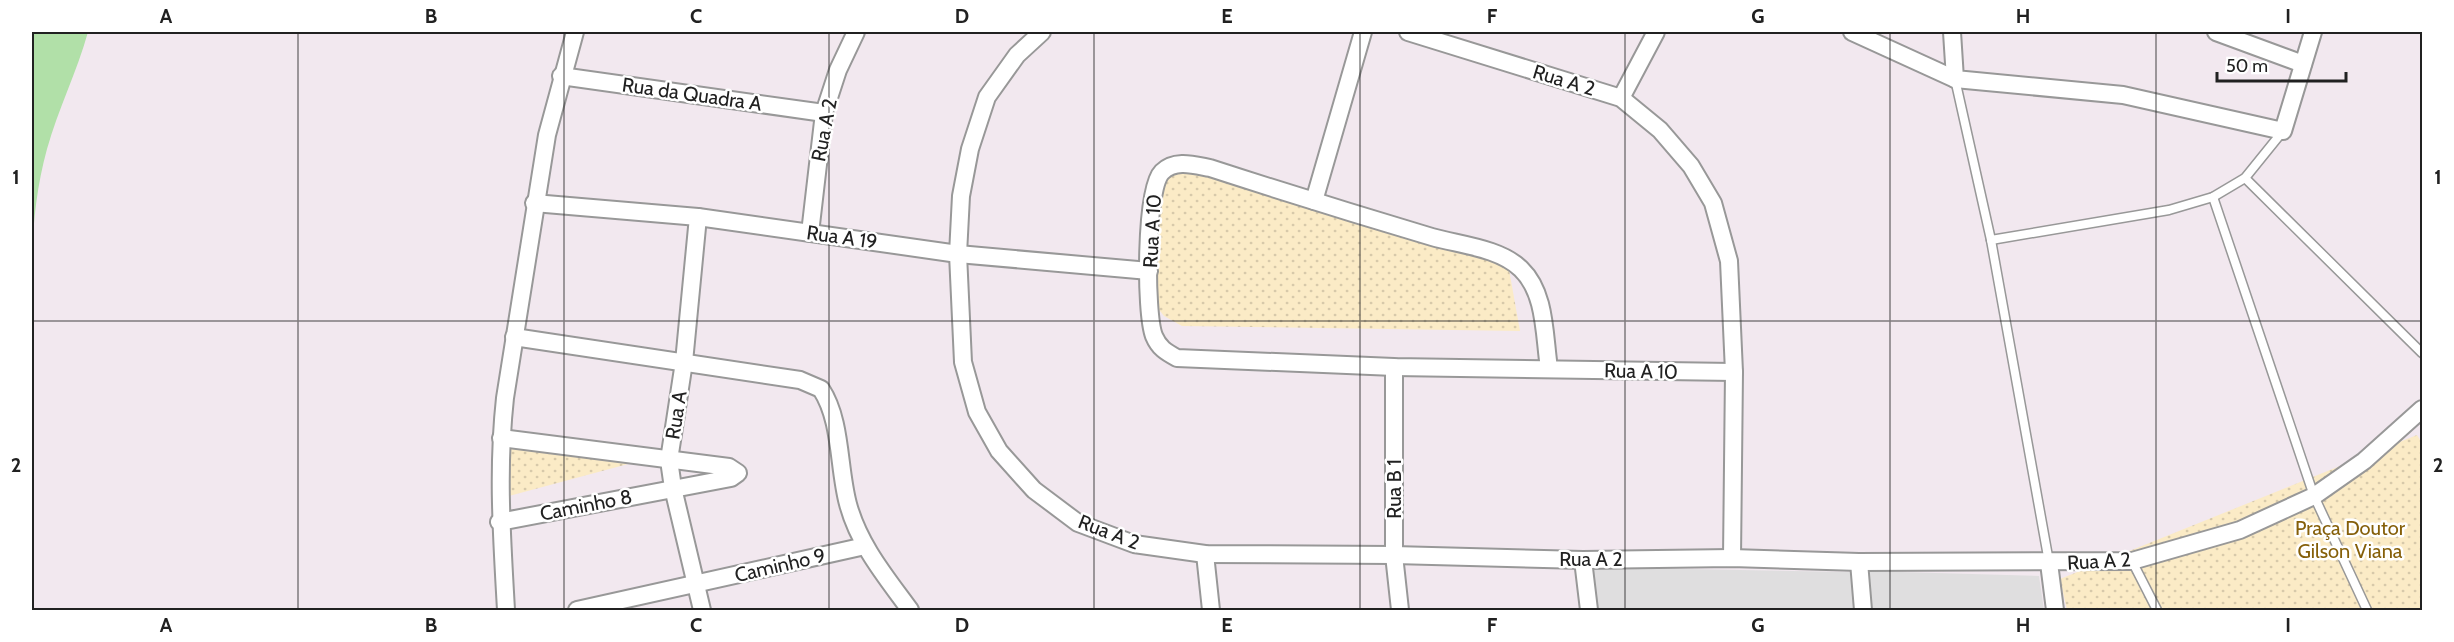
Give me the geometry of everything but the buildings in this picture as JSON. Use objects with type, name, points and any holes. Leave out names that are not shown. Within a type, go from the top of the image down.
[{"type":"street","points":[[506,610],[499,522],[501,438],[534,204],[561,76],[574,32]]},
{"type":"street","name":"Rua A 2","points":[[810,233],[824,113],[838,70],[856,32]]},
{"type":"street","name":"Rua A 2","points":[[1042,32],[1017,55],[987,97],[970,149],[962,195],[958,254],[963,362],[977,412],[999,452],[1034,490],[1078,523],[1134,544],[1205,554],[1394,555],[1583,560],[1732,558],[1859,562],[2132,561],[2240,530],[2314,496],[2364,461],[2421,413]]},
{"type":"street","points":[[1314,201],[1363,32]]},
{"type":"street","name":"Rua A 2","points":[[1408,32],[1621,98],[1660,129],[1691,166],[1713,203],[1729,261],[1734,372],[1732,558]]},
{"type":"street","points":[[1621,98],[1656,32]]},
{"type":"street","points":[[1852,32],[1955,79],[2122,95],[2283,131],[2313,32]]},
{"type":"street","points":[[1952,32],[1955,79]]},
{"type":"street","points":[[2216,32],[2303,64]]},
{"type":"street","name":"Rua da Quadra A","points":[[561,76],[824,113]]},
{"type":"street","name":"Rua A 10","points":[[1549,368],[1540,306],[1534,284],[1520,267],[1499,255],[1210,168],[1190,164],[1173,165],[1155,180],[1151,197],[1149,271],[1154,336],[1163,351],[1177,358],[1394,367],[1734,372]]},
{"type":"street","name":"Rua A 19","points":[[534,204],[698,217],[958,254],[1149,271]]},
{"type":"street","name":"Rua A","points":[[698,217],[684,362],[669,460],[673,488],[702,610]]},
{"type":"street","points":[[514,337],[811,383],[820,389],[831,411],[848,505],[855,527],[865,546],[910,610]]},
{"type":"street","name":"Rua B 1","points":[[1394,367],[1394,555],[1400,610]]},
{"type":"street","points":[[501,438],[669,460]]},
{"type":"street","name":"Caminho 8","points":[[499,522],[732,478],[738,473],[729,467],[669,460]]},
{"type":"street","name":"Caminho 9","points":[[577,610],[865,546]]},
{"type":"street","points":[[1205,554],[1211,610]]},
{"type":"street","points":[[1583,560],[1589,610]]},
{"type":"street","points":[[1859,562],[1863,610]]},
{"type":"street","points":[[2049,563],[2055,610]]},
{"type":"lane","points":[[1955,79],[1991,240],[2049,563]]},
{"type":"lane","points":[[1991,240],[2169,210],[2213,196],[2245,178],[2283,131]]},
{"type":"lane","points":[[2245,178],[2422,353]]},
{"type":"lane","points":[[2213,196],[2314,496],[2367,610]]},
{"type":"lane","points":[[2132,561],[2157,610]]},
{"type":"shaded area","points":[[32,32],[88,32],[51,134],[36,204],[32,259]]},
{"type":"shaded area","points":[[1584,567],[1851,572],[1855,610],[1589,610]]},
{"type":"shaded area","points":[[1865,571],[2039,576],[2044,610],[1869,610]]},
{"type":"green space","points":[[1184,163],[1508,264],[1520,331],[1182,326],[1164,316],[1156,306],[1158,184]]},
{"type":"green space","name":"Praça Doutor Gilson Viana","points":[[2417,435],[2422,443],[2422,610],[2067,610],[2060,579]]},
{"type":"green space","points":[[508,445],[643,460],[509,496]]}]
